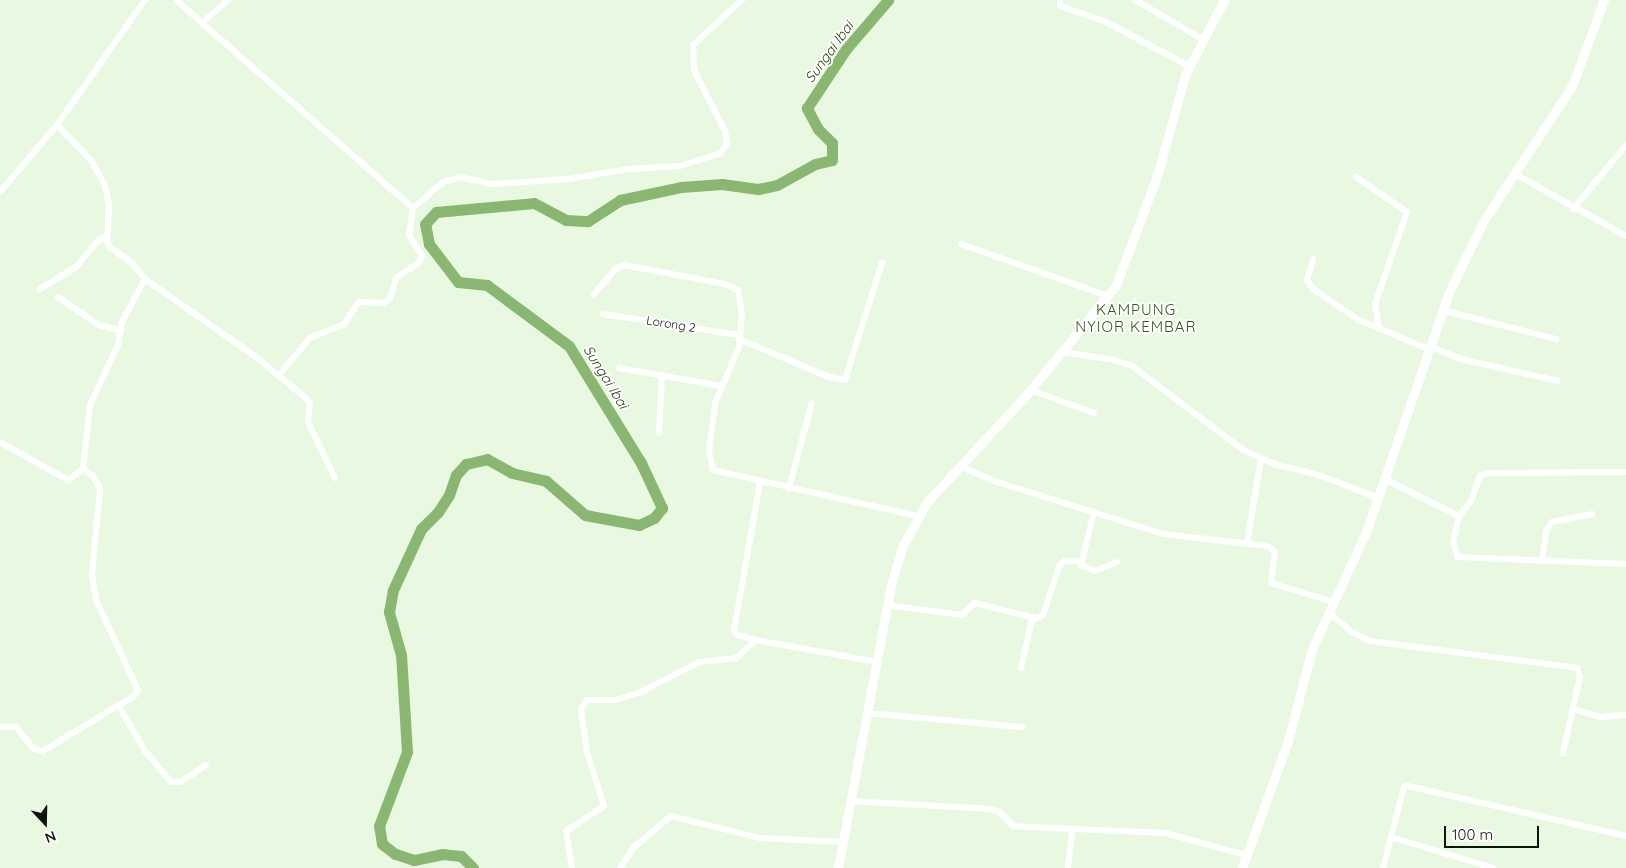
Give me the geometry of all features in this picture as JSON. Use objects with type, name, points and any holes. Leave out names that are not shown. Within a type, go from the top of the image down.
[{"type":"main road","points":[[839,868],[842,842],[887,605],[900,553],[917,516],[960,466],[1031,390],[1108,296],[1120,277],[1155,181],[1189,66],[1224,0]]},
{"type":"main road","points":[[1242,868],[1288,741],[1307,663],[1378,498],[1442,310],[1473,239],[1576,78],[1604,0]]},
{"type":"street","points":[[0,192],[57,125],[145,0]]},
{"type":"street","points":[[176,0],[412,208]]},
{"type":"street","points":[[202,23],[228,0]]},
{"type":"street","points":[[279,375],[310,338],[344,324],[359,302],[383,303],[390,299],[396,278],[421,260],[421,252],[409,234],[412,208],[443,182],[461,177],[491,184],[560,180],[629,169],[680,166],[714,157],[727,144],[725,131],[693,67],[694,42],[742,0]]},
{"type":"street","points":[[1060,0],[1060,6],[1104,21],[1189,66]]},
{"type":"street","points":[[1135,0],[1202,39]]},
{"type":"street","points":[[57,125],[91,160],[104,185],[109,206],[106,237],[110,247],[132,263],[144,279],[279,375],[309,401],[308,422],[335,478]]},
{"type":"street","points":[[1573,208],[1626,147]]},
{"type":"street","points":[[1515,174],[1626,236]]},
{"type":"street","points":[[1356,176],[1407,212],[1375,304],[1379,328]]},
{"type":"street","points":[[40,289],[76,267],[98,241],[106,237]]},
{"type":"street","points":[[961,244],[1108,296]]},
{"type":"street","points":[[1313,259],[1307,275],[1309,285],[1348,313],[1379,328],[1461,359],[1558,381]]},
{"type":"street","name":"Lorong 2","points":[[603,314],[739,337],[826,376],[844,380],[882,262]]},
{"type":"street","points":[[594,294],[617,268],[624,265],[733,286],[741,293],[742,300],[739,337],[712,418],[710,465],[718,474],[917,516]]},
{"type":"street","points":[[0,442],[68,480],[83,469],[90,404],[118,345],[122,322],[144,279]]},
{"type":"street","points":[[58,297],[99,325],[121,331]]},
{"type":"street","points":[[1442,310],[1556,339]]},
{"type":"street","points":[[1063,352],[1114,360],[1136,368],[1227,440],[1261,458],[1319,475],[1378,498]]},
{"type":"street","points":[[619,368],[722,386]]},
{"type":"street","points":[[659,432],[662,375]]},
{"type":"street","points":[[1031,390],[1094,413]]},
{"type":"street","points":[[789,488],[812,403]]},
{"type":"street","points":[[1247,543],[1261,458]]},
{"type":"street","points":[[960,466],[986,478],[1162,534],[1247,543],[1274,550],[1271,583],[1334,602]]},
{"type":"street","points":[[0,727],[16,727],[34,749],[43,751],[118,705],[138,690],[96,600],[92,574],[100,488],[93,476],[83,469]]},
{"type":"street","points":[[1626,472],[1487,472],[1480,476],[1470,501],[1459,516],[1453,542],[1458,557],[1626,564]]},
{"type":"street","points":[[1385,478],[1459,516]]},
{"type":"street","points":[[760,482],[734,630],[738,636],[877,662]]},
{"type":"street","points":[[1094,512],[1081,561],[1084,568],[1095,571],[1117,562]]},
{"type":"street","points":[[1542,561],[1546,531],[1552,522],[1592,514]]},
{"type":"street","points":[[887,605],[962,615],[974,603],[1035,618],[1043,614],[1061,563],[1081,561]]},
{"type":"street","points":[[1329,613],[1352,632],[1370,641],[1577,668],[1580,677],[1563,753]]},
{"type":"street","points":[[1020,668],[1035,618]]},
{"type":"street","points":[[572,868],[566,831],[603,809],[604,806],[587,752],[584,703],[615,700],[641,692],[698,662],[736,658],[756,640]]},
{"type":"street","points":[[118,705],[145,751],[171,782],[180,782],[206,765]]},
{"type":"street","points":[[1573,710],[1601,717],[1626,715]]},
{"type":"street","points":[[867,713],[1022,727]]},
{"type":"street","points":[[1383,868],[1404,787],[1408,786],[1626,836]]},
{"type":"street","points":[[850,802],[992,809],[1002,813],[1009,825],[1072,831],[1165,833],[1246,855]]},
{"type":"street","points":[[620,868],[634,846],[671,816],[760,838],[842,842]]},
{"type":"street","points":[[1068,868],[1072,831]]},
{"type":"street","points":[[1391,837],[1493,868]]},
{"type":"waterway","name":"Sungai Ibai","points":[[473,868],[461,856],[443,854],[414,860],[395,854],[382,844],[379,826],[407,752],[401,655],[389,612],[393,590],[421,529],[438,512],[449,495],[456,475],[466,464],[487,459],[512,473],[546,481],[585,515],[639,525],[654,518],[662,508],[641,463],[569,346],[487,285],[458,282],[429,244],[425,224],[436,212],[534,203],[566,220],[588,221],[620,200],[681,187],[722,184],[758,189],[777,185],[815,164],[832,160],[832,143],[818,129],[807,108],[846,49],[888,0]]},
{"type":"district","name":"KAMPUNG NYIOR KEMBAR","points":[[1136,318]]}]
